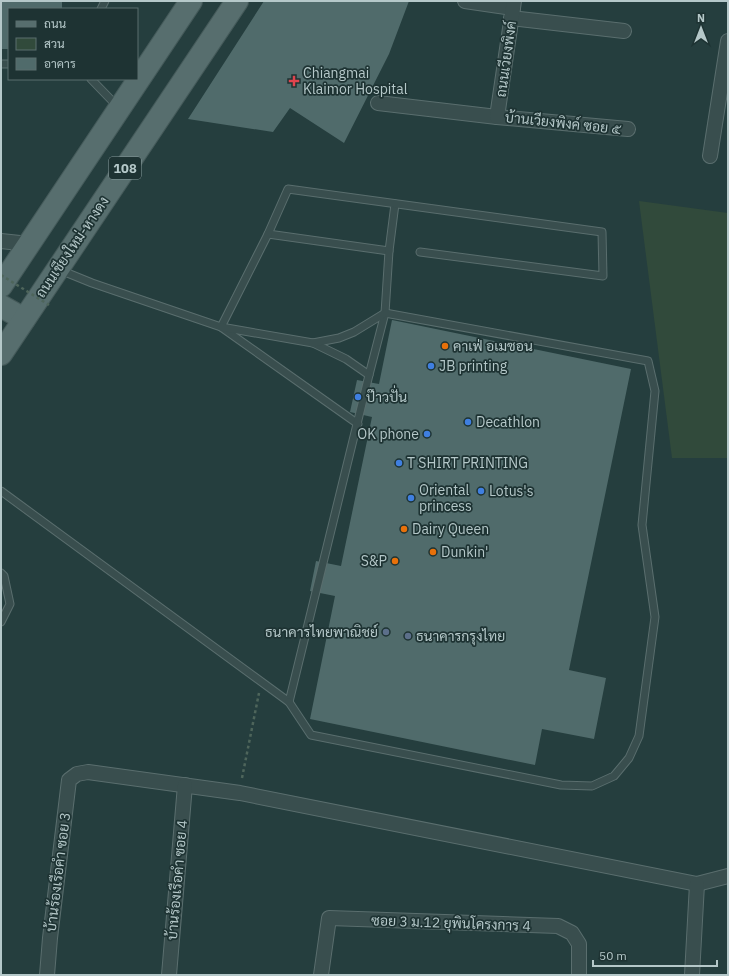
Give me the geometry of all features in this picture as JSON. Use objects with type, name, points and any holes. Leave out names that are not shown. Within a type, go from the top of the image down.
[{"type":"main road","name":"108","points":[[1,286],[191,1]]},
{"type":"main road","name":"ถนนเชียงใหม่-หางดง","points":[[1,354],[13,328],[58,269],[237,1]]},
{"type":"main road","points":[[1,306],[13,328]]},
{"type":"street","points":[[465,1],[513,9],[624,32]]},
{"type":"street","name":"ถนนเวียงพิงค์","points":[[497,116],[513,9]]},
{"type":"street","points":[[710,156],[728,41]]},
{"type":"street","name":"บ้านเวียงพิงค์ ซอย ๕","points":[[378,103],[628,130]]},
{"type":"street","points":[[1,241],[29,244]]},
{"type":"street","name":"บ้านร้องเรือคำ ซอย 3","points":[[47,975],[68,780],[77,774],[88,772],[185,785]]},
{"type":"street","points":[[185,785],[240,793],[697,884],[728,876]]},
{"type":"street","name":"บ้านร้องเรือคำ ซอย 4","points":[[169,975],[185,785]]},
{"type":"street","points":[[692,975],[697,884]]},
{"type":"street","name":"ซอย 3 ม.12 ยุพินโครงการ 4","points":[[321,975],[329,918],[558,926],[572,933],[579,944],[579,975]]},
{"type":"lane","points":[[92,80],[119,109]]},
{"type":"lane","points":[[221,327],[268,234],[288,189],[602,232],[603,276],[420,252]]},
{"type":"lane","points":[[289,702],[385,313],[389,251],[395,204]]},
{"type":"lane","points":[[268,234],[389,251]]},
{"type":"lane","points":[[58,269],[92,283],[221,327],[313,343],[346,359],[369,375]]},
{"type":"lane","points":[[1,491],[289,702],[311,735],[561,785],[592,786],[614,776],[629,758],[639,736],[655,616],[642,525],[655,391],[648,361],[385,313],[354,332],[339,338],[313,343]]},
{"type":"lane","points":[[221,327],[358,424]]},
{"type":"lane","points":[[1,573],[4,576],[10,604],[1,622]]},
{"type":"path","points":[[1,275],[49,305]]},
{"type":"path","points":[[240,793],[261,682]]},
{"type":"green space","points":[[639,201],[728,213],[728,458],[672,458]]},
{"type":"building","points":[[1,1],[62,1],[62,8],[8,8],[8,49],[1,49]]},
{"type":"building","name":"Chiangmai Klaimor Hospital","points":[[264,1],[409,1],[389,54],[344,143],[290,108],[273,132],[188,119]]},
{"type":"building","name":"Lotus's","points":[[392,320],[631,369],[569,670],[606,678],[594,739],[542,729],[535,765],[310,719],[335,596],[310,591],[316,561],[341,566],[372,417],[350,412],[357,380],[379,384]]},
{"type":"place","name":"Chiangmai Klaimor Hospital","points":[[294,81]]},
{"type":"place","name":"คาเฟ่ อเมซอน","points":[[445,346]]},
{"type":"place","name":"JB printing","points":[[431,366]]},
{"type":"place","name":"ป๊าวปั่น","points":[[358,397]]},
{"type":"place","name":"Decathlon","points":[[468,422]]},
{"type":"place","name":"OK phone","points":[[427,434]]},
{"type":"place","name":"T SHIRT PRINTING","points":[[399,463]]},
{"type":"place","name":"Lotus's","points":[[481,491]]},
{"type":"place","name":"Oriental princess","points":[[411,498]]},
{"type":"place","name":"Dairy Queen","points":[[404,529]]},
{"type":"place","name":"Dunkin'","points":[[433,552]]},
{"type":"place","name":"S&P","points":[[395,561]]},
{"type":"place","name":"ธนาคารไทยพาณิชย์","points":[[386,632]]},
{"type":"place","name":"ธนาคารกรุงไทย","points":[[408,636]]}]
